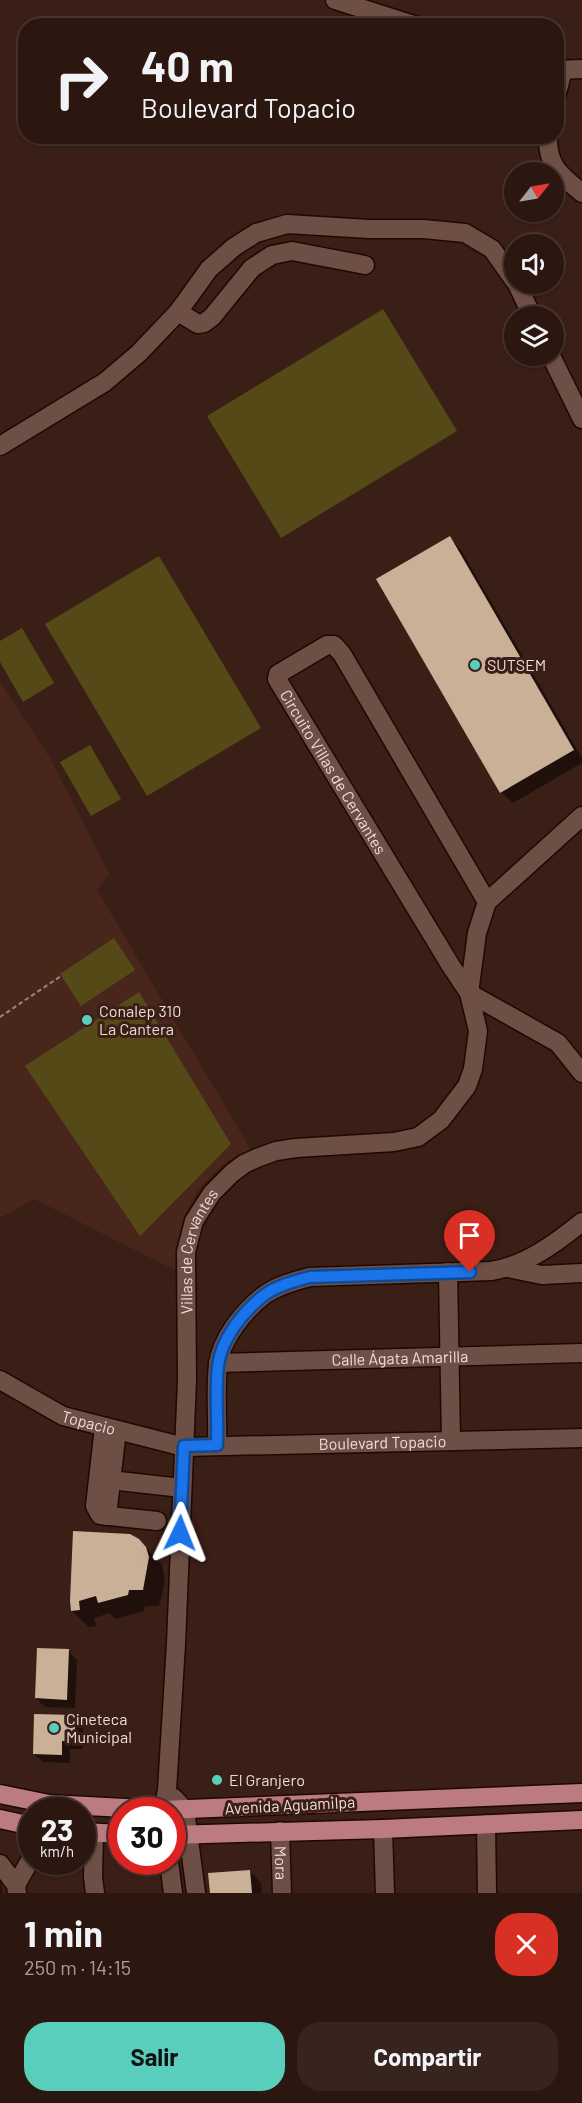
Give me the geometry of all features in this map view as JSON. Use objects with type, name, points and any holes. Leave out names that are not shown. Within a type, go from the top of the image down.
[{"type":"main road","name":"Avenida Aguamilpa","points":[[186,1810],[582,1793]]},
{"type":"main road","name":"Avenida Aguamilpa","points":[[0,1794],[49,1804],[108,1807]]},
{"type":"main road","points":[[442,1798],[465,1807],[486,1824],[526,1796]]},
{"type":"main road","points":[[0,1819],[18,1823]]},
{"type":"main road","name":"Avenida Aguamilpa","points":[[186,1835],[582,1820]]},
{"type":"street","points":[[335,0],[392,18]]},
{"type":"street","points":[[564,70],[582,69]]},
{"type":"street","points":[[547,144],[547,151],[555,170],[582,193]]},
{"type":"street","points":[[0,446],[105,382],[139,353],[178,312],[209,269],[234,247],[256,233],[287,224],[369,229],[423,229],[465,233],[492,249],[504,266]]},
{"type":"street","points":[[178,312],[198,324],[204,323],[212,317],[252,268],[272,255],[292,251],[365,265]]},
{"type":"street","points":[[556,366],[582,419]]},
{"type":"street","name":"Circuito Villas de Cervantes","points":[[469,993],[277,679],[278,674],[327,645],[334,645],[342,654],[487,902]]},
{"type":"street","points":[[487,902],[582,816]]},
{"type":"street","name":"Villas de Cervantes","points":[[166,1797],[176,1633],[187,1380],[186,1252],[194,1221],[212,1193],[232,1173],[257,1158],[276,1151],[296,1148],[394,1142],[418,1137],[441,1120],[467,1086],[473,1069],[478,1031],[469,993],[477,933],[487,902]]},
{"type":"street","points":[[469,993],[558,1043],[582,1073]]},
{"type":"street","points":[[508,1268],[543,1249],[582,1222]]},
{"type":"street","points":[[217,1445],[218,1363],[226,1342],[246,1311],[264,1295],[291,1282],[310,1277],[508,1268],[542,1275],[582,1273]]},
{"type":"street","points":[[448,1272],[451,1441]]},
{"type":"street","name":"Calle Ágata Amarilla","points":[[218,1363],[582,1353]]},
{"type":"street","name":"Topacio","points":[[0,1380],[63,1416],[184,1446]]},
{"type":"street","points":[[111,1428],[104,1479],[95,1506],[100,1515],[157,1521]]},
{"type":"street","name":"Boulevard Topacio","points":[[184,1446],[582,1438]]},
{"type":"street","points":[[104,1479],[182,1488]]},
{"type":"street","points":[[167,1790],[173,1797]]},
{"type":"street","points":[[486,1824],[487,1893]]},
{"type":"street","points":[[383,1829],[385,1893]]},
{"type":"street","name":"Mora","points":[[280,1831],[282,1893]]},
{"type":"street","points":[[186,1854],[196,1893]]},
{"type":"street","points":[[0,1864],[16,1889]]},
{"type":"street","points":[[16,1889],[23,1875]]},
{"type":"street","points":[[93,1875],[95,1893]]},
{"type":"street","points":[[171,1875],[173,1893]]},
{"type":"path","points":[[0,1017],[61,976]]},
{"type":"shaded area","points":[[383,309],[457,431],[281,538],[207,416]]},
{"type":"shaded area","points":[[159,556],[261,728],[147,796],[45,624]]},
{"type":"shaded area","points":[[22,628],[54,683],[23,702],[0,662],[0,641]]},
{"type":"shaded area","name":"Conalep 310 La Cantera","points":[[0,682],[50,758],[109,874],[97,890],[251,1150],[229,1160],[197,1192],[184,1217],[177,1241],[175,1270],[34,1199],[0,1218]]},
{"type":"shaded area","points":[[90,745],[121,799],[91,816],[60,762]]},
{"type":"shaded area","points":[[114,938],[135,970],[81,1006],[60,974]]},
{"type":"shaded area","points":[[139,992],[231,1144],[140,1236],[25,1066]]},
{"type":"building","name":"SUTSEM","points":[[450,536],[574,750],[500,793],[376,579]]},
{"type":"building","points":[[73,1531],[130,1534],[139,1539],[146,1547],[149,1557],[143,1590],[129,1590],[128,1595],[98,1603],[96,1596],[79,1601],[80,1610],[71,1611]]},
{"type":"building","points":[[37,1648],[69,1649],[67,1700],[35,1698]]},
{"type":"building","name":"Cineteca Municipal","points":[[34,1714],[75,1715],[75,1741],[62,1741],[62,1755],[33,1754]]},
{"type":"building","points":[[250,1870],[252,1893],[210,1893],[208,1873]]},
{"type":"place","name":"SUTSEM","points":[[475,665]]},
{"type":"place","name":"Conalep 310 La Cantera","points":[[87,1020]]},
{"type":"place","name":"Cineteca Municipal","points":[[54,1728]]},
{"type":"place","name":"El Granjero","points":[[217,1780]]},
{"type":"route","points":[[180,1533],[184,1446],[217,1445],[218,1363],[226,1342],[246,1311],[264,1295],[291,1282],[310,1277],[470,1272]]}]
